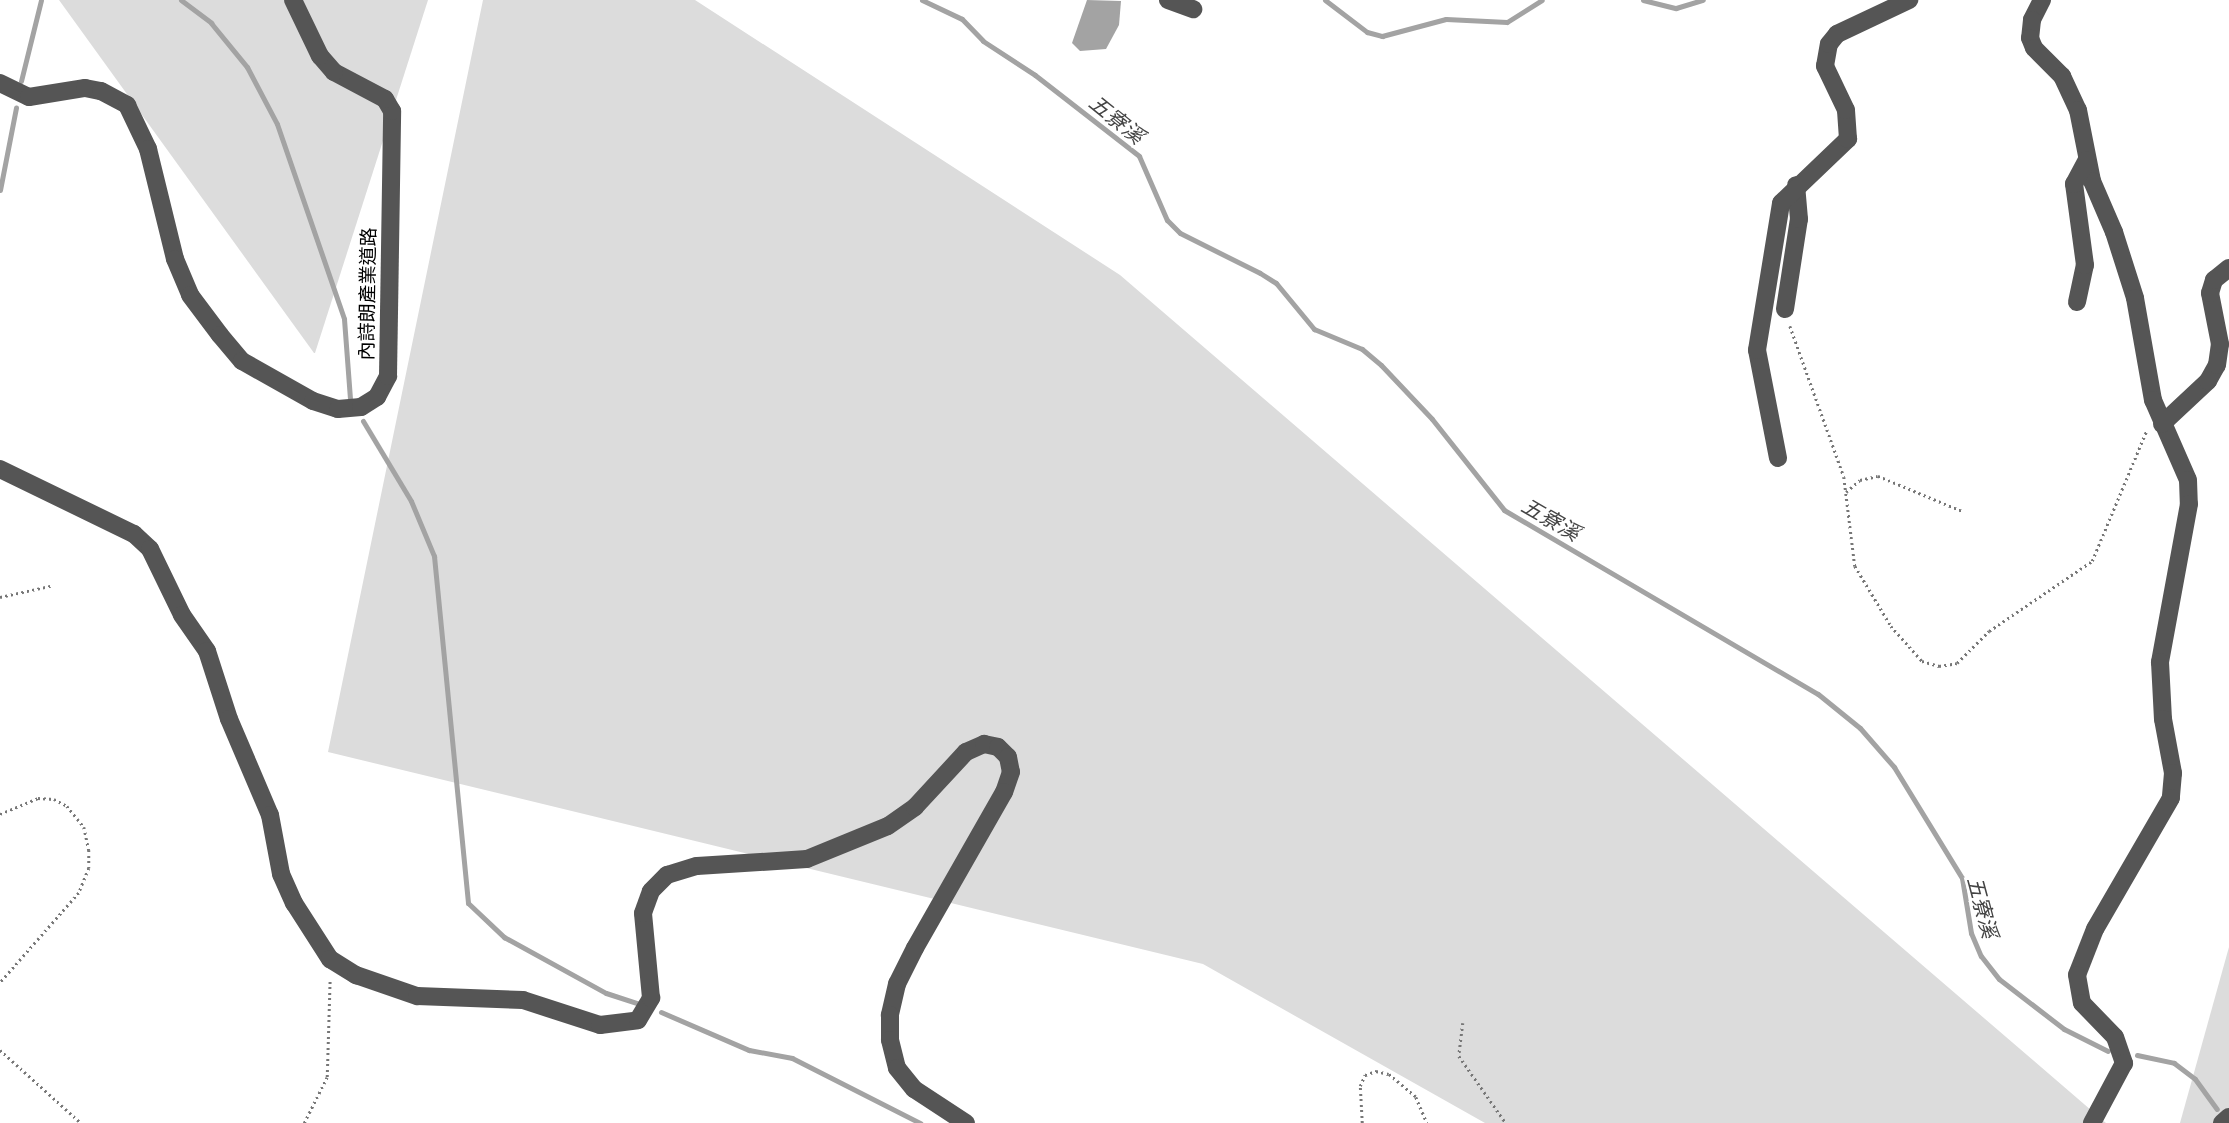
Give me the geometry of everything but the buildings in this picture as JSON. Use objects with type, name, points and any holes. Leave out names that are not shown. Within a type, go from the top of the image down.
[{"type":"lane","name":"內詩朗產業道路","points":[[0,83],[29,97],[85,88],[101,90],[127,106],[148,149],[175,259],[190,295],[220,335],[242,360],[313,401],[338,409],[360,407],[377,397],[388,376],[392,111],[385,99],[334,72],[320,56],[293,0]]},
{"type":"lane","points":[[1168,0],[1193,9]]},
{"type":"lane","points":[[1778,458],[1757,350],[1781,203],[1796,185],[1839,148],[1850,131],[1846,110],[1825,66],[1829,44],[1838,34],[1909,0]]},
{"type":"lane","points":[[2042,0],[2032,20],[2030,38],[2071,89],[2087,160],[2135,298],[2159,415],[2188,480],[2189,504],[2160,662],[2173,785],[2162,816],[2081,958],[2077,975],[2082,1003],[2115,1037],[2124,1063],[2092,1123]]},
{"type":"lane","points":[[2077,302],[2085,265],[2074,184],[2087,160]]},
{"type":"lane","points":[[1785,309],[1799,219],[1796,185]]},
{"type":"lane","points":[[2159,415],[2208,380],[2217,365],[2220,344],[2210,293],[2214,280],[2229,268]]},
{"type":"lane","points":[[0,469],[134,534],[150,549],[182,615],[207,651],[229,719],[271,815],[281,874],[330,959],[356,975],[417,996],[523,1000],[600,1025],[638,1020],[652,998],[643,913],[652,891],[667,875],[697,866],[807,859],[888,826],[915,807],[966,752],[984,744],[998,747],[1008,757],[1011,772],[1004,792],[915,948],[897,984],[890,1015],[890,1040],[897,1068],[914,1090],[966,1123]]},
{"type":"lane","points":[[2222,1123],[2229,1117]]},
{"type":"path","points":[[1785,309],[1846,492],[1855,566],[1867,592],[1922,661],[1939,666],[1957,663],[1989,631],[2092,561],[2159,415]]},
{"type":"path","points":[[1846,492],[1860,480],[1878,476],[1962,511]]},
{"type":"path","points":[[0,597],[54,585]]},
{"type":"path","points":[[0,814],[38,798],[67,806],[84,827],[89,868],[79,892],[0,983]]},
{"type":"path","points":[[304,1123],[327,1077],[330,959]]},
{"type":"path","points":[[1463,1023],[1459,1056],[1506,1123]]},
{"type":"path","points":[[0,1050],[81,1123]]},
{"type":"path","points":[[1362,1123],[1360,1086],[1365,1075],[1376,1071],[1388,1074],[1411,1092],[1427,1123]]},
{"type":"shaded area","points":[[59,0],[428,0],[315,353],[314,353]]},
{"type":"shaded area","points":[[483,0],[695,0],[1120,275],[2106,1123],[1485,1123],[1203,964],[328,752]]},
{"type":"shaded area","points":[[1087,0],[1121,1],[1119,25],[1106,49],[1080,51],[1072,43]]},
{"type":"shaded area","points":[[2229,947],[2229,1123],[2180,1123]]},
{"type":"waterway","points":[[21,81],[41,0]]},
{"type":"waterway","points":[[181,0],[211,23],[247,67],[277,124],[344,319],[350,398]]},
{"type":"waterway","name":"五寮溪","points":[[922,0],[962,19],[983,41],[1035,75],[1139,156],[1167,220],[1180,233],[1276,283],[1314,329],[1362,349],[1381,365],[1432,419],[1504,510],[1818,694],[1860,728],[1894,767],[1962,878],[1971,933],[1981,956],[1999,979],[2064,1029],[2108,1051]]},
{"type":"waterway","points":[[1325,0],[1367,32],[1382,36],[1446,19],[1507,22],[1542,0]]},
{"type":"waterway","points":[[1643,0],[1676,8],[1703,0]]},
{"type":"waterway","points":[[0,190],[16,108]]},
{"type":"waterway","points":[[363,421],[411,501],[434,556],[468,903],[504,937],[606,993],[639,1004]]},
{"type":"waterway","points":[[661,1012],[749,1050],[792,1058],[920,1123]]},
{"type":"waterway","name":"五寮溪","points":[[2137,1055],[2174,1063],[2195,1079],[2217,1109]]}]
